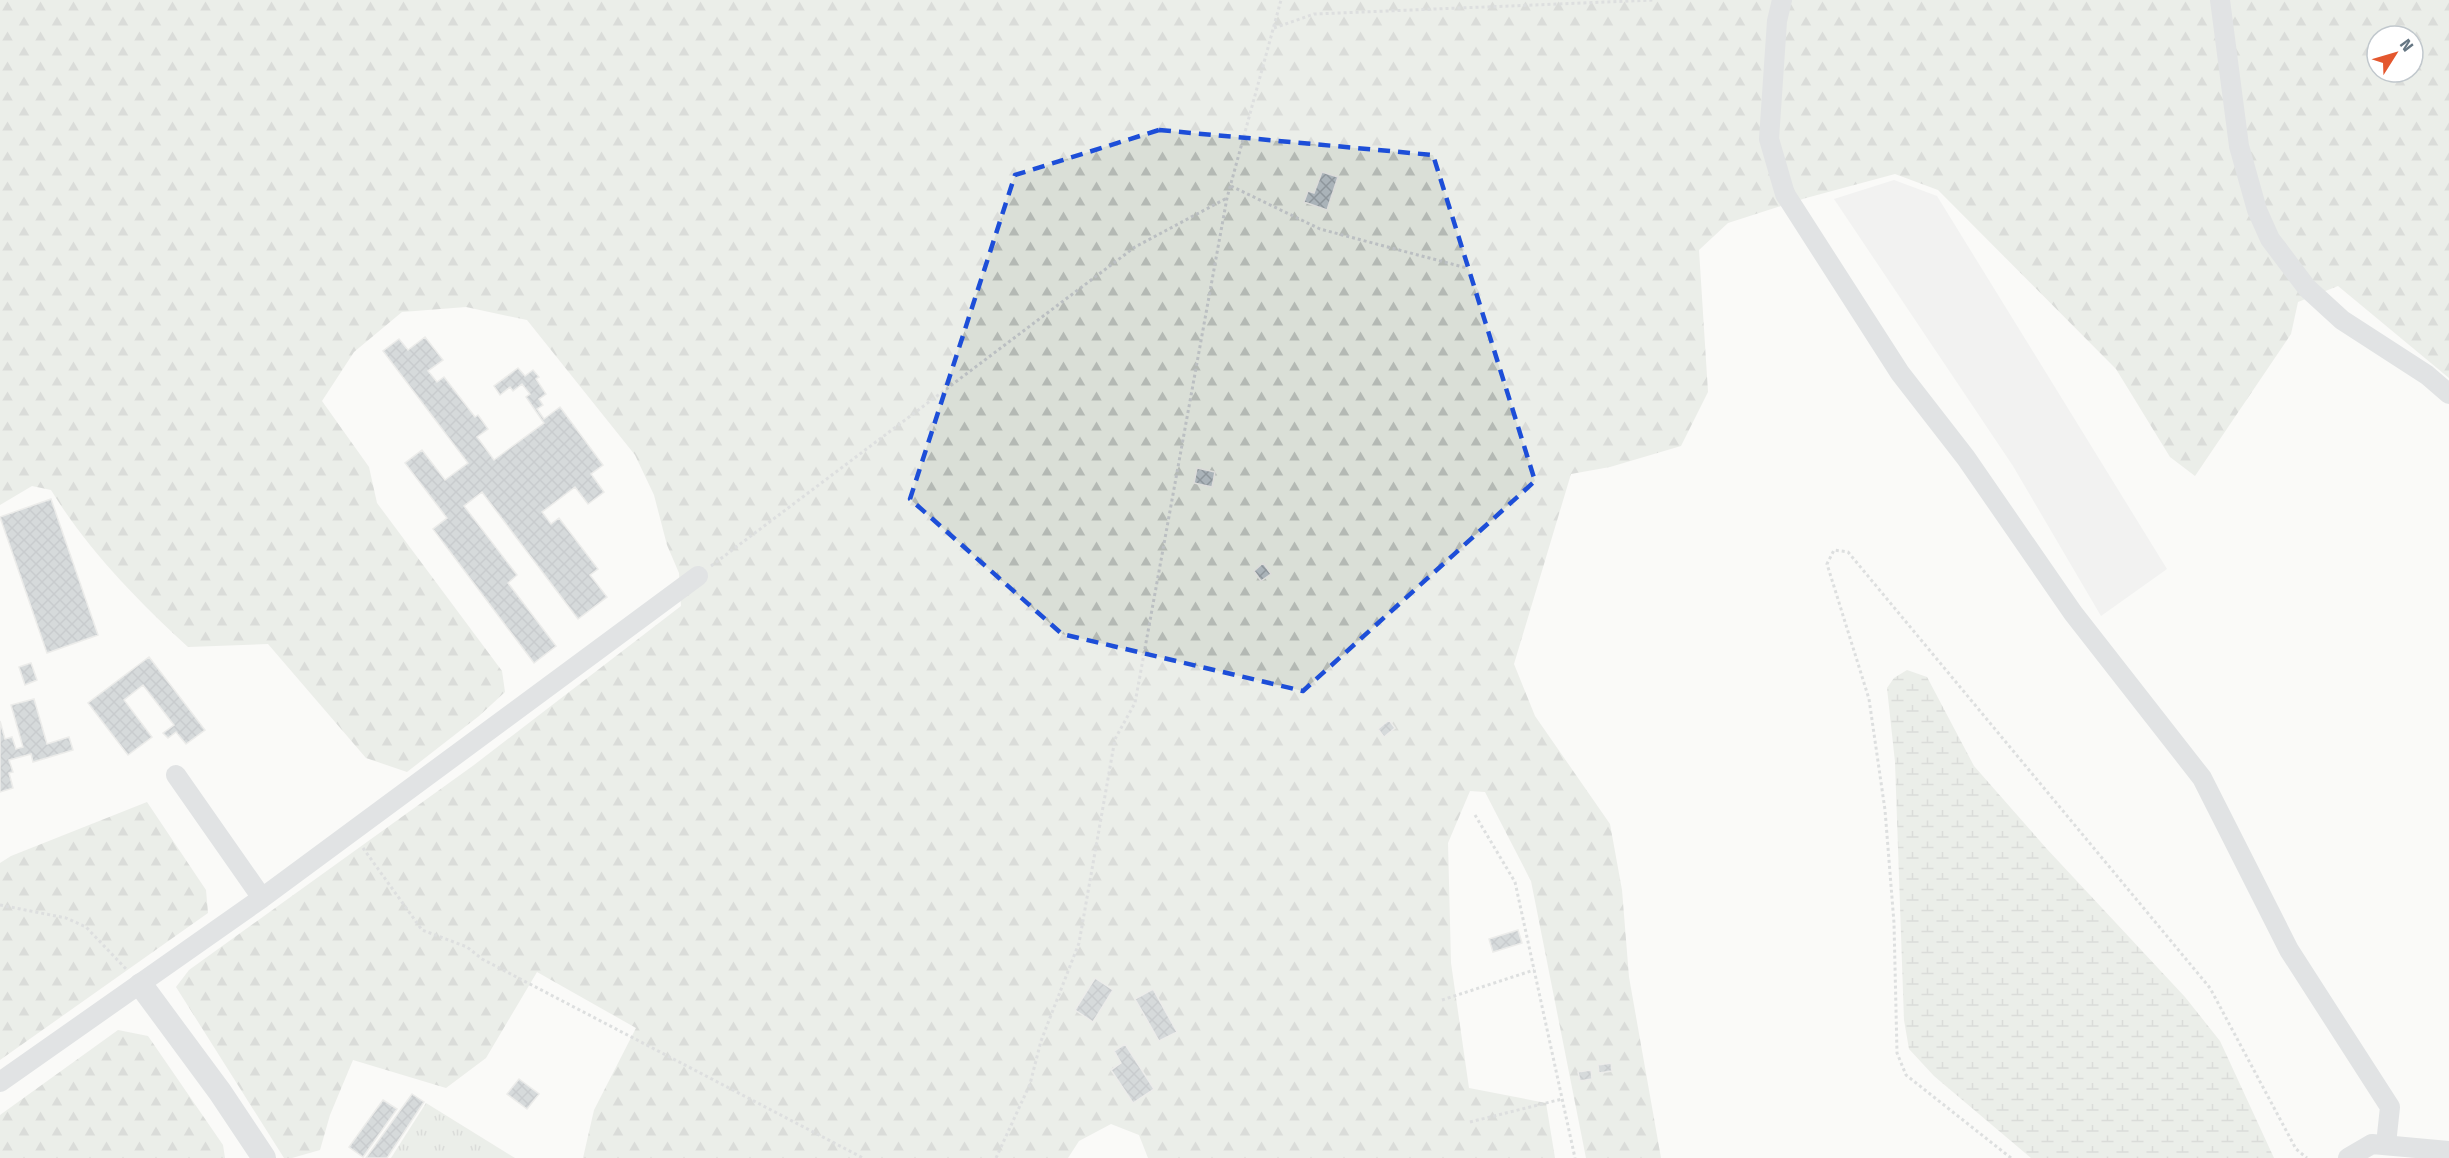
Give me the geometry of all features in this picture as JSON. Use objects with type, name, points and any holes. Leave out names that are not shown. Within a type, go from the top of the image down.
[{"type":"street","points":[[1782,0],[1777,21],[1769,139],[1785,194],[1900,373],[1966,458],[2073,613],[2202,778],[2289,950],[2390,1107],[2386,1144]]},
{"type":"street","points":[[2220,0],[2239,146],[2257,210],[2270,239],[2307,288],[2342,320],[2427,375],[2449,394]]},
{"type":"street","points":[[0,1082],[262,898],[698,576]]},
{"type":"street","points":[[176,775],[262,898]]},
{"type":"street","points":[[141,984],[220,1092],[264,1158]]},
{"type":"street","points":[[2348,1158],[2372,1144],[2449,1151]]},
{"type":"path","points":[[996,1158],[1029,1084],[1041,1041],[1079,943],[1115,739],[1135,703],[1227,198],[1281,0]]},
{"type":"path","points":[[1274,28],[1314,14],[1654,0]]},
{"type":"path","points":[[1231,186],[1320,229],[1467,268]]},
{"type":"path","points":[[698,576],[1136,247],[1227,198]]},
{"type":"path","points":[[2008,1158],[1906,1075],[1898,1053],[1894,923],[1885,810],[1869,699],[1827,564],[1834,550],[1848,552],[2210,988],[2296,1149],[2307,1158]]},
{"type":"path","points":[[1475,815],[1515,882],[1575,1158]]},
{"type":"path","points":[[351,832],[422,930],[466,947],[482,959],[863,1158]]},
{"type":"path","points":[[0,904],[66,918],[86,927],[141,984]]},
{"type":"path","points":[[1442,1000],[1534,970]]},
{"type":"path","points":[[1470,1122],[1562,1099]]},
{"type":"highlighted area","points":[[1159,130],[1433,155],[1535,481],[1303,691],[1062,634],[910,499],[1015,175]]},
{"type":"shaded area","points":[[1894,180],[1937,196],[2167,569],[2101,616],[2013,466],[1834,199]]},
{"type":"green space","points":[[0,0],[2449,0],[2449,378],[2338,286],[2298,302],[2291,334],[2195,476],[2170,457],[2116,369],[1938,190],[1895,174],[1806,198],[1728,223],[1699,250],[1708,392],[1681,446],[1610,467],[1571,474],[1514,664],[1535,716],[1610,824],[1622,890],[1629,977],[1661,1158],[1586,1158],[1531,881],[1485,792],[1470,791],[1448,843],[1451,963],[1469,1088],[1546,1103],[1555,1158],[1148,1158],[1139,1135],[1111,1124],[1079,1141],[1068,1158],[583,1158],[594,1110],[636,1028],[537,972],[486,1058],[446,1088],[353,1060],[330,1115],[320,1150],[284,1158],[176,987],[189,970],[474,765],[681,606],[679,573],[667,545],[654,495],[635,455],[527,320],[466,307],[402,312],[354,352],[322,401],[369,467],[377,503],[502,671],[505,692],[479,716],[407,772],[366,758],[268,644],[188,647],[114,573],[80,533],[51,490],[32,486],[0,505]]},
{"type":"green space","points":[[1907,670],[1927,677],[1974,766],[2046,848],[2185,997],[2220,1041],[2274,1158],[2031,1158],[1934,1076],[1909,1049],[1904,1020],[1895,762],[1887,688],[1894,678]]},
{"type":"green space","points":[[147,802],[206,890],[208,913],[0,1060],[0,863],[11,856]]},
{"type":"green space","points":[[118,1030],[148,1036],[223,1145],[225,1158],[0,1158],[0,1115]]},
{"type":"green space","points":[[426,1103],[515,1158],[391,1158]]},
{"type":"building","points":[[1322,172],[1338,177],[1327,210],[1304,202],[1308,191],[1314,193]]},
{"type":"building","points":[[425,337],[443,360],[428,371],[437,382],[444,377],[475,417],[478,415],[488,429],[477,437],[494,460],[544,423],[526,397],[530,394],[522,384],[513,391],[510,387],[500,395],[494,386],[518,368],[525,376],[533,370],[539,377],[536,379],[546,394],[539,399],[543,405],[537,409],[544,419],[560,407],[603,465],[591,474],[604,492],[588,504],[575,487],[542,512],[551,524],[559,518],[598,569],[590,575],[607,597],[578,619],[482,492],[464,506],[517,575],[508,583],[556,646],[534,663],[433,529],[447,518],[405,463],[422,450],[445,480],[468,463],[383,351],[399,339],[408,350]]},
{"type":"building","points":[[1197,468],[1215,472],[1212,487],[1194,483]]},
{"type":"building","points":[[51,499],[98,635],[47,653],[0,517]]},
{"type":"building","points":[[1263,563],[1271,574],[1261,581],[1254,571]]},
{"type":"building","points":[[149,657],[205,730],[186,744],[176,732],[168,738],[163,733],[174,725],[143,685],[124,700],[152,737],[128,755],[88,703]]},
{"type":"building","points":[[31,663],[37,680],[25,685],[19,667]]},
{"type":"building","points":[[34,699],[47,744],[69,737],[73,750],[33,762],[31,754],[9,760],[13,772],[9,773],[13,788],[0,792],[0,721],[5,739],[12,737],[16,749],[23,747],[11,705]]},
{"type":"building","points":[[1389,720],[1395,728],[1384,737],[1378,729]]},
{"type":"building","points":[[1518,930],[1522,943],[1493,952],[1489,939]]},
{"type":"building","points":[[1095,978],[1113,990],[1093,1022],[1075,1010]]},
{"type":"building","points":[[1153,989],[1177,1032],[1159,1041],[1135,999]]},
{"type":"building","points":[[1125,1044],[1154,1089],[1133,1103],[1111,1070],[1121,1063],[1114,1051]]},
{"type":"building","points":[[1611,1063],[1612,1071],[1599,1073],[1598,1065]]},
{"type":"building","points":[[1591,1070],[1592,1079],[1580,1081],[1578,1072]]},
{"type":"building","points":[[519,1079],[539,1094],[527,1109],[507,1094]]},
{"type":"building","points":[[412,1094],[424,1102],[387,1158],[366,1158]]},
{"type":"building","points":[[383,1100],[397,1109],[363,1157],[349,1147]]}]
